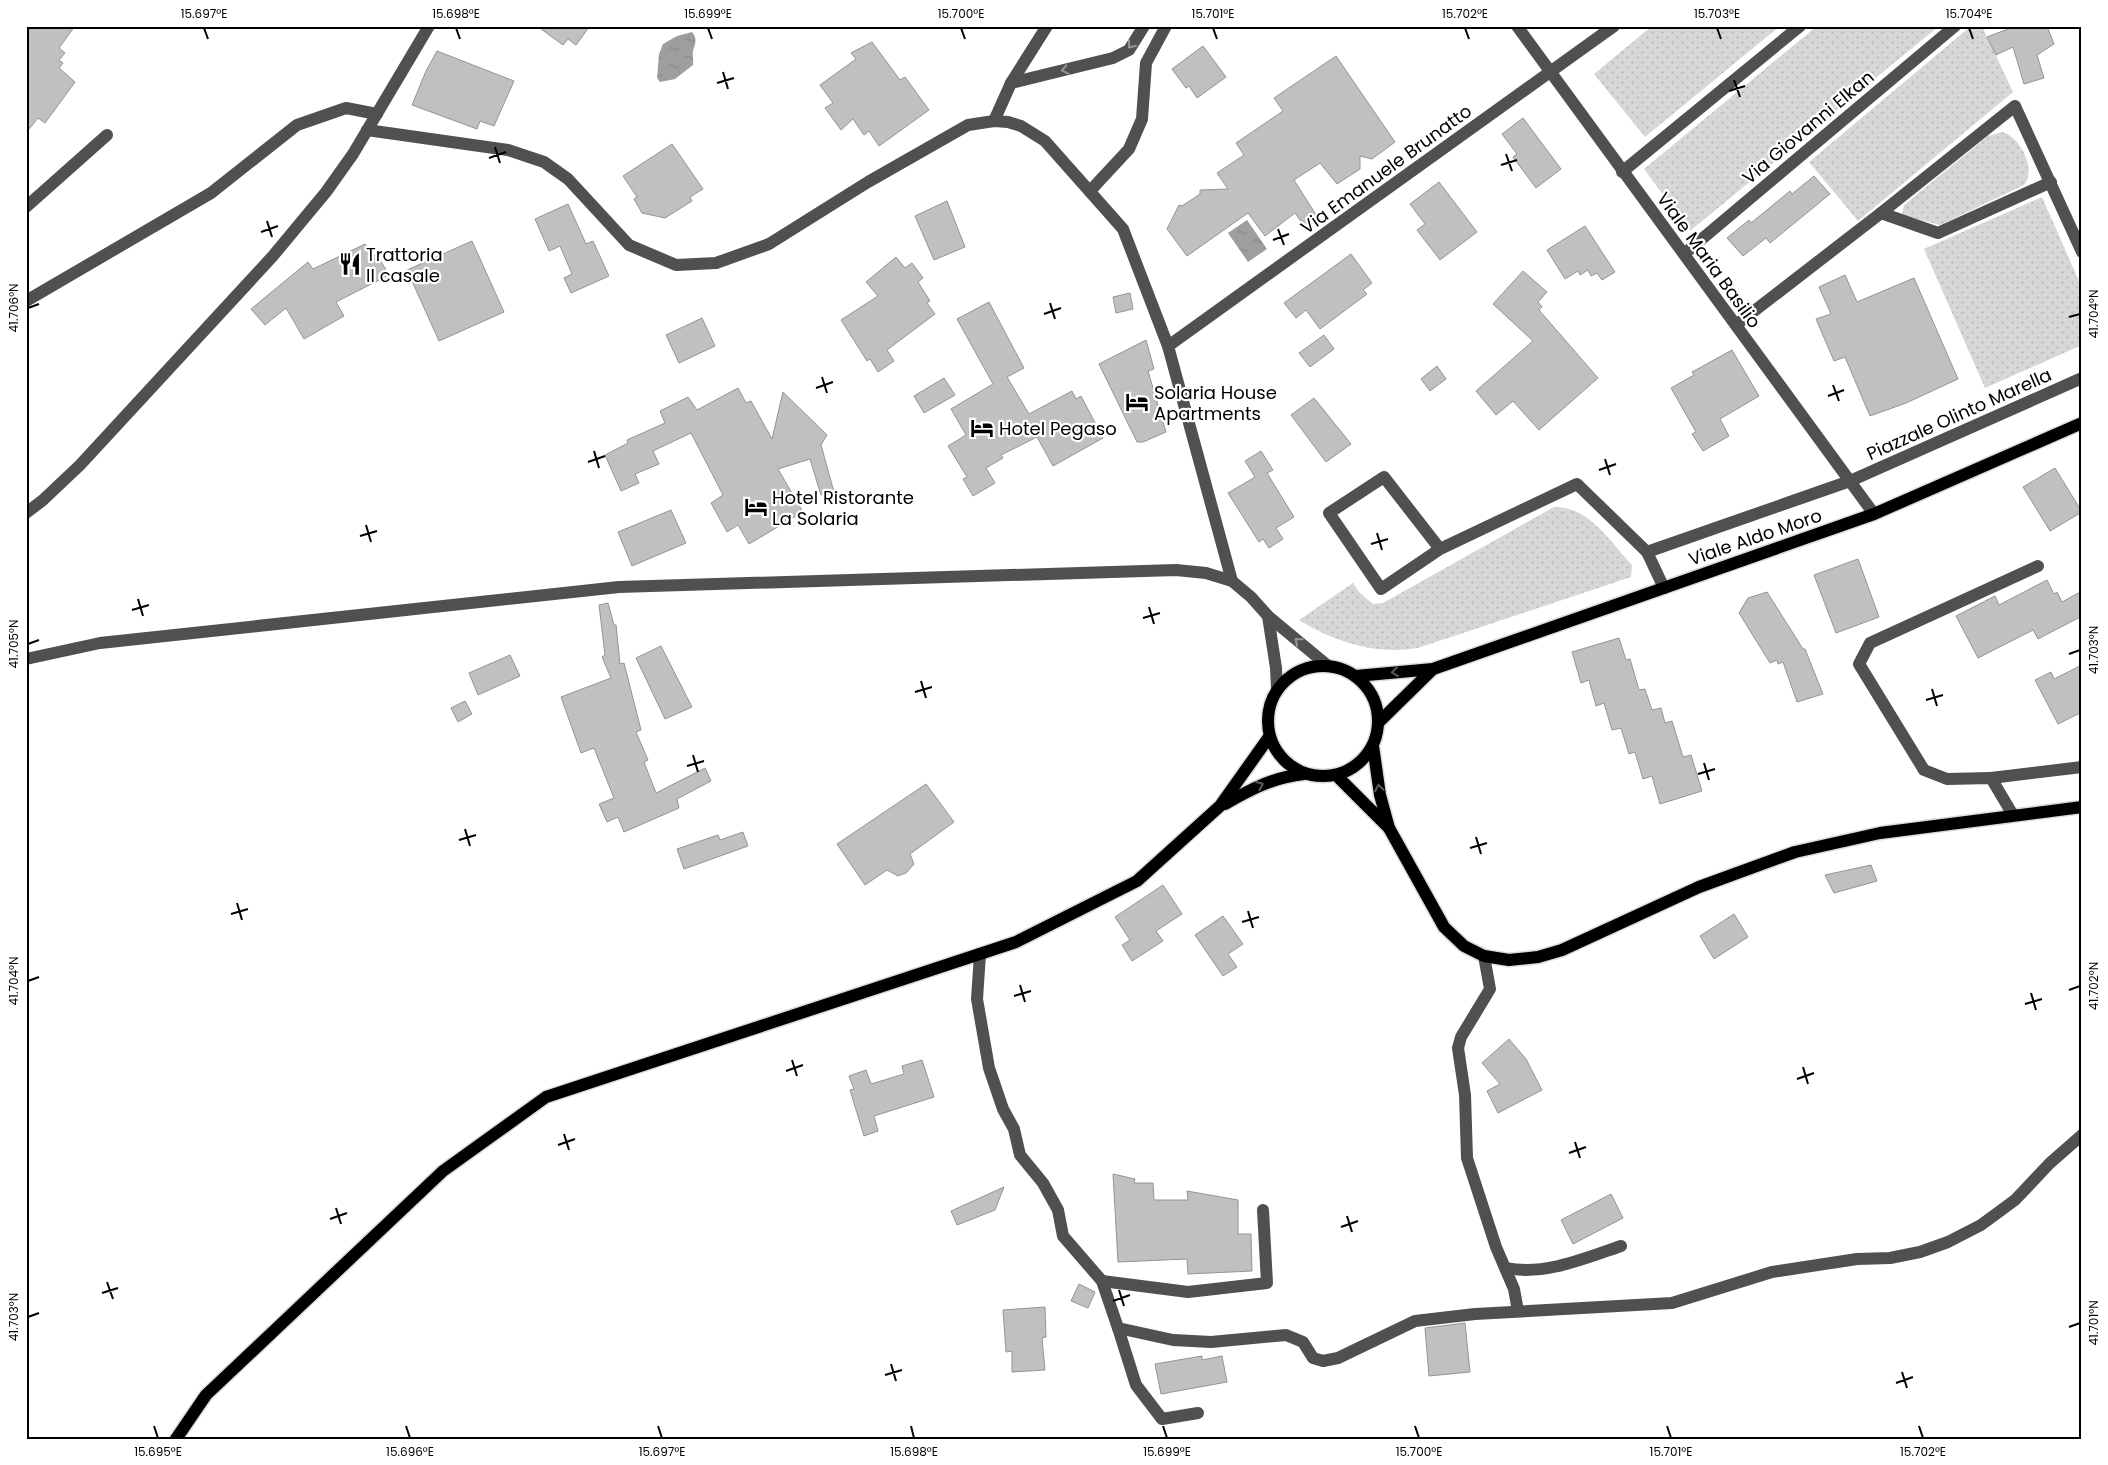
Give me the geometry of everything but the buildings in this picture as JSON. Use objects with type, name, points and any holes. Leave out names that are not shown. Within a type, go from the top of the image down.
[{"type":"main road","name":"Viale Aldo Moro","points":[[1356,676],[1433,668],[1664,588],[1874,514],[2082,423]]},
{"type":"main road","points":[[1304,774],[1288,765],[1276,752],[1269,737],[1267,720],[1269,704],[1277,689],[1290,676],[1299,671],[1308,667],[1327,665],[1342,668],[1356,676],[1368,689],[1376,704],[1379,722],[1373,746],[1380,795],[1389,828],[1444,927],[1464,946],[1484,956],[1509,960],[1538,957],[1562,950],[1699,887],[1794,852],[1880,833],[2082,807]]},
{"type":"main road","name":"Viale Aldo Moro","points":[[1379,722],[1433,668]]},
{"type":"main road","points":[[176,1439],[206,1395],[443,1171],[546,1097],[1016,942],[1137,881],[1220,806],[1269,737]]},
{"type":"main road","points":[[1220,806],[1281,776],[1304,774],[1320,777],[1336,775],[1351,769],[1363,759],[1373,746]]},
{"type":"main road","points":[[1336,775],[1389,828]]},
{"type":"street","points":[[26,513],[43,500],[80,465],[272,257],[326,192],[377,114],[429,26]]},
{"type":"street","points":[[994,120],[1011,83],[1046,26]]},
{"type":"street","points":[[1011,83],[1113,58],[1129,50],[1144,26]]},
{"type":"street","points":[[1090,191],[1129,149],[1142,119],[1146,63],[1166,26]]},
{"type":"street","name":"Viale Maria Basilio","points":[[1517,26],[1874,514]]},
{"type":"street","name":"Via Emanuele Brunatto","points":[[1168,346],[1614,26]]},
{"type":"street","points":[[1622,172],[1800,26]]},
{"type":"street","name":"Via Giovanni Elkan","points":[[1684,254],[1955,26]]},
{"type":"street","points":[[1736,325],[1881,214],[2015,106],[2082,252]]},
{"type":"street","points":[[26,301],[211,193],[297,125],[346,108],[377,114]]},
{"type":"street","points":[[367,130],[508,150],[544,162],[568,179],[629,245],[676,265],[716,263],[769,244],[956,130],[968,125],[994,120],[1014,124],[1034,132],[1045,141],[1123,229],[1168,346],[1232,581]]},
{"type":"street","points":[[26,207],[107,135]]},
{"type":"street","points":[[1881,214],[1938,233],[2051,182]]},
{"type":"street","name":"Piazzale Olinto Marella","points":[[1647,552],[1850,482],[2082,378]]},
{"type":"street","points":[[1440,549],[1384,476],[1329,513],[1381,589],[1440,549],[1578,484],[1647,552],[1664,588]]},
{"type":"street","points":[[2038,566],[1870,643],[1860,664],[1924,770],[1947,779],[1991,778],[2082,767]]},
{"type":"street","points":[[26,659],[100,643],[619,587],[1176,570],[1206,572],[1232,581],[1252,597],[1268,616],[1327,665]]},
{"type":"street","points":[[1268,616],[1276,668],[1277,689]]},
{"type":"street","points":[[1991,778],[2013,815]]},
{"type":"street","points":[[980,954],[977,999],[990,1068],[1003,1109],[1014,1129],[1020,1155],[1043,1183],[1058,1210],[1063,1236],[1102,1281],[1136,1385],[1162,1419],[1198,1413]]},
{"type":"street","points":[[1484,956],[1490,989],[1462,1036],[1458,1048],[1465,1095],[1467,1158],[1496,1247],[1514,1289],[1518,1311]]},
{"type":"street","points":[[1118,1328],[1173,1340],[1211,1342],[1286,1335],[1303,1342],[1313,1358],[1323,1361],[1338,1358],[1415,1321],[1518,1311],[1672,1303],[1772,1272],[1857,1259],[1890,1258],[1920,1252],[1948,1242],[1981,1225],[2015,1200],[2050,1163],[2082,1135]]},
{"type":"street","points":[[1102,1281],[1188,1292],[1267,1283],[1263,1210]]},
{"type":"street","points":[[1506,1268],[1518,1270],[1569,1263],[1621,1246]]},
{"type":"shaded area","points":[[1652,26],[1780,26],[1645,137],[1594,74]]},
{"type":"shaded area","points":[[1817,26],[1939,26],[1690,231],[1644,169]]},
{"type":"shaded area","points":[[1971,26],[1982,26],[2013,92],[1858,221],[1809,162]]},
{"type":"shaded area","points":[[2002,132],[2015,140],[2025,154],[2029,171],[2028,179],[2024,185],[1940,225],[1902,215],[1904,205],[1988,136]]},
{"type":"shaded area","points":[[2042,197],[2082,288],[2082,345],[1985,388],[1924,249]]},
{"type":"shaded area","points":[[1554,507],[1578,512],[1598,527],[1632,565],[1631,577],[1418,648],[1386,650],[1356,645],[1327,635],[1299,620],[1353,583],[1359,592],[1373,604],[1383,603]]},
{"type":"water","points":[[692,32],[695,39],[693,65],[675,79],[660,82],[657,78],[659,54],[663,44],[677,36]]},
{"type":"water","points":[[1247,220],[1267,249],[1248,262],[1228,233]]},
{"type":"place","name":"Trattoria Il casale","points":[[350,264]]},
{"type":"place","name":"Solaria House Apartments","points":[[1137,402]]},
{"type":"place","name":"Hotel Pegaso","points":[[982,428]]},
{"type":"place","name":"Hotel Ristorante La Solaria","points":[[756,507]]}]
